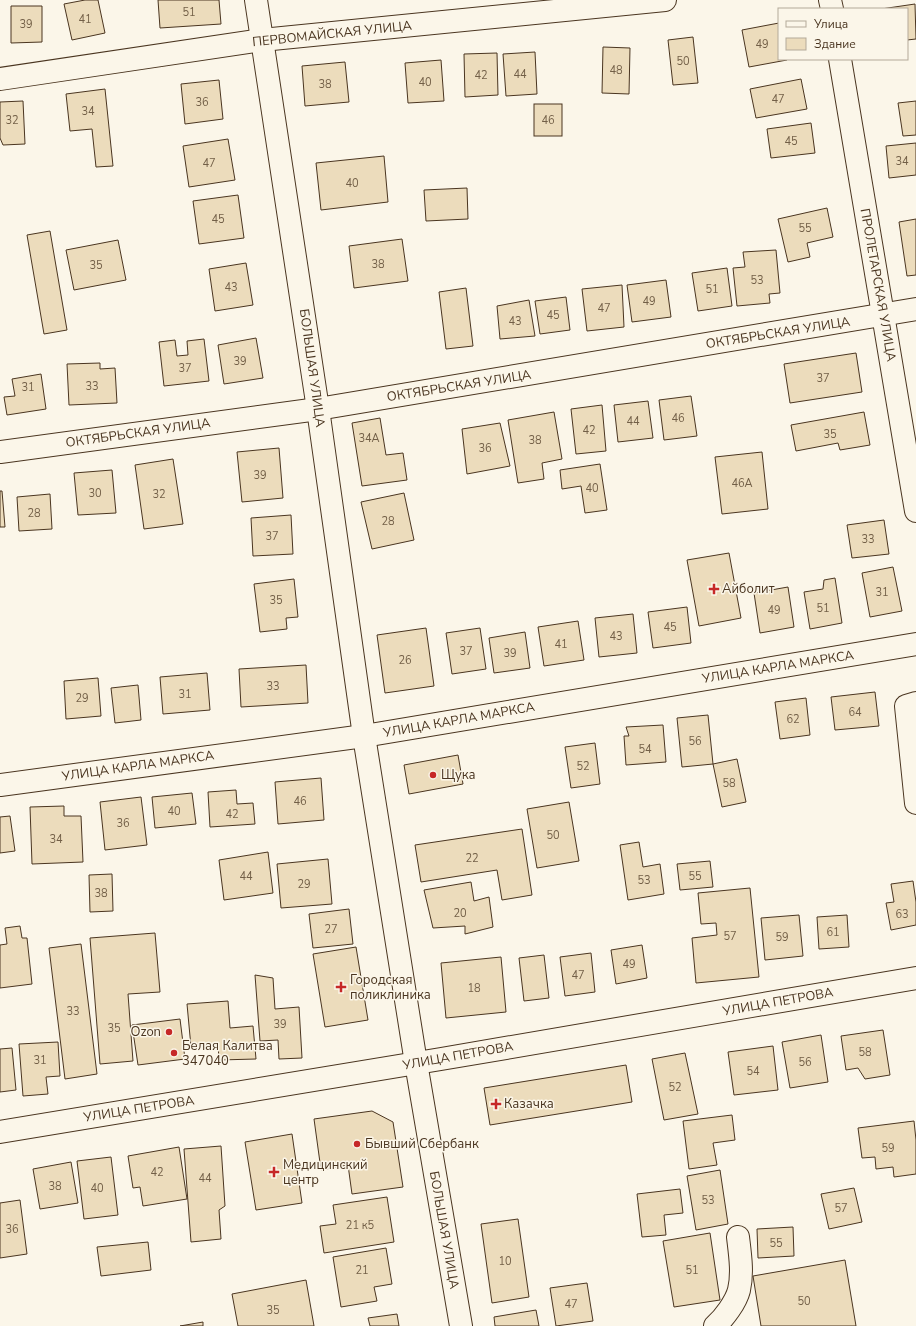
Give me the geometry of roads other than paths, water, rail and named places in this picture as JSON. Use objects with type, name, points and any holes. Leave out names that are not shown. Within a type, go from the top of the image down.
[{"type":"street","name":"БОЛЬШАЯ УЛИЦА","points":[[256,0],[318,409],[364,736],[416,1063],[461,1326]]},
{"type":"street","name":"ПЕРВОМАЙСКАЯ УЛИЦА","points":[[0,79],[262,40],[665,0]]},
{"type":"street","name":"ПРОЛЕТАРСКАЯ УЛИЦА","points":[[840,60],[916,511]]},
{"type":"street","name":"ОКТЯБРЬСКАЯ УЛИЦА","points":[[0,452],[318,409],[916,309]]},
{"type":"street","name":"УЛИЦА КАРЛА МАРКСА","points":[[0,785],[364,736],[916,644]]},
{"type":"street","points":[[916,703],[906,706],[916,803]]},
{"type":"street","name":"УЛИЦА ПЕТРОВА","points":[[0,1132],[916,978]]},
{"type":"street","points":[[715,1326],[725,1316],[739,1290],[741,1269],[738,1237]]},
{"type":"place","name":"Айболит","points":[[714,589]]},
{"type":"place","name":"Щука","points":[[433,775]]},
{"type":"place","name":"Городская поликлиника","points":[[341,987]]},
{"type":"place","name":"Ozon","points":[[169,1032]]},
{"type":"place","name":"Белая Калитва 347040","points":[[174,1053]]},
{"type":"place","name":"Казачка","points":[[496,1104]]},
{"type":"place","name":"Бывший Сбербанк","points":[[357,1144]]},
{"type":"place","name":"Медицинский центр","points":[[274,1172]]}]
